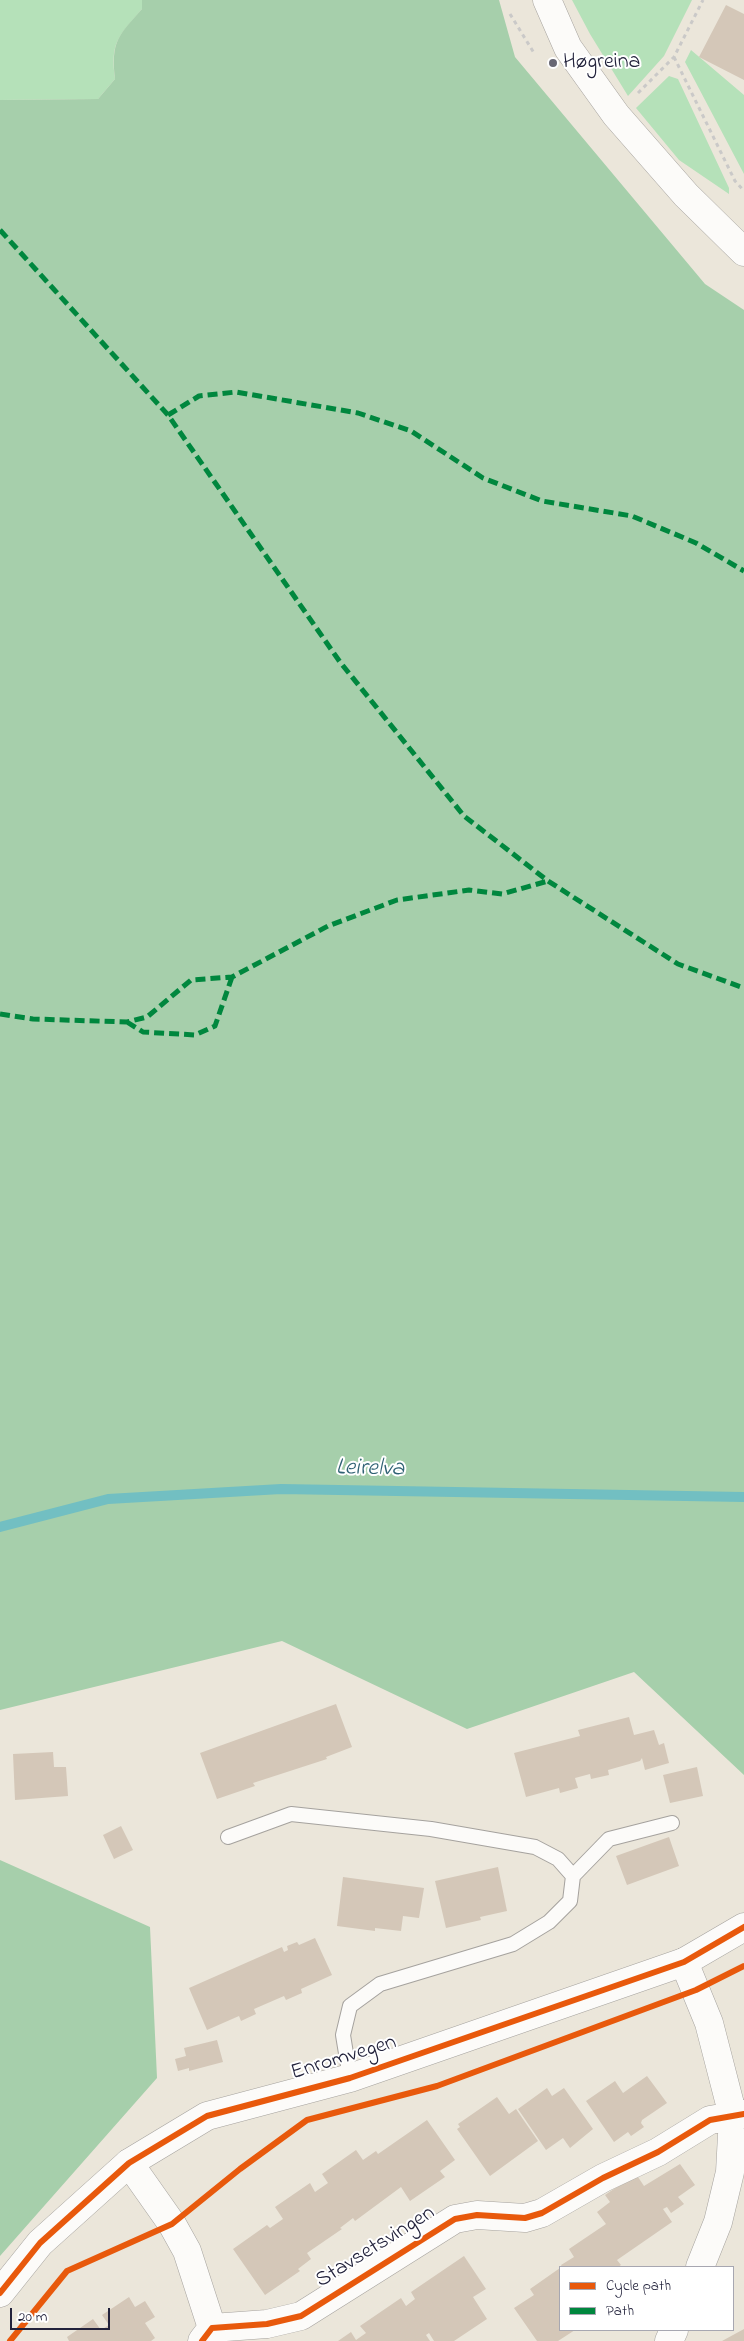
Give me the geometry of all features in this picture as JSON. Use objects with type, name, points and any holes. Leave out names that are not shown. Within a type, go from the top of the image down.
[{"type":"street","points":[[547,0],[568,48],[616,115],[686,195],[744,252]]},
{"type":"street","name":"Enromvegen","points":[[0,2293],[40,2243],[129,2163],[207,2116],[350,2078],[684,1962],[744,1927]]},
{"type":"street","points":[[684,1962],[709,2023],[738,2115],[730,2172],[718,2222],[700,2266]]},
{"type":"street","name":"Stavsetsvingen","points":[[129,2163],[172,2224],[187,2251],[208,2337],[301,2316],[455,2219],[477,2215],[525,2218],[542,2212],[603,2178],[658,2152],[710,2120],[738,2115]]},
{"type":"lane","points":[[228,1837],[291,1814],[412,1827],[535,1847],[558,1860],[573,1876],[609,1840],[672,1823]]},
{"type":"lane","name":"Enromvegen","points":[[350,2078],[343,2035],[350,2006],[380,1984],[513,1944],[549,1922],[570,1901],[573,1876]]},
{"type":"path","points":[[674,57],[735,181],[744,191]]},
{"type":"green space","points":[[0,0],[142,0],[142,9],[118,40],[114,56],[115,79],[98,99],[0,100]]},
{"type":"green space","points":[[142,0],[499,0],[515,57],[705,284],[744,310],[744,1775],[634,1672],[467,1729],[282,1641],[0,1710],[0,100],[98,99],[115,79],[115,47],[122,33],[142,9]]},
{"type":"green space","points":[[572,0],[692,0],[664,56],[628,96],[590,34]]},
{"type":"green space","points":[[691,50],[744,95],[744,174],[685,62]]},
{"type":"green space","points":[[669,76],[678,79],[729,188],[729,194],[679,160],[636,108]]},
{"type":"green space","points":[[0,1860],[150,1927],[157,2078],[0,2256]]},
{"type":"building","points":[[726,5],[744,14],[744,80],[699,57]]},
{"type":"building","points":[[336,1704],[352,1747],[326,1757],[327,1759],[253,1783],[255,1786],[217,1799],[200,1753]]},
{"type":"building","points":[[629,1717],[634,1735],[654,1730],[659,1745],[664,1743],[669,1763],[645,1770],[642,1758],[640,1761],[608,1770],[609,1775],[591,1779],[590,1774],[575,1778],[578,1788],[560,1793],[559,1788],[526,1797],[514,1753],[580,1736],[578,1730]]},
{"type":"building","points":[[53,1752],[54,1767],[66,1767],[68,1796],[15,1800],[13,1754]]},
{"type":"building","points":[[697,1767],[703,1796],[670,1803],[663,1775]]},
{"type":"building","points":[[121,1826],[133,1850],[114,1859],[103,1835]]},
{"type":"building","points":[[669,1837],[679,1866],[627,1885],[616,1856]]},
{"type":"building","points":[[498,1867],[507,1911],[480,1917],[481,1920],[446,1928],[435,1881]]},
{"type":"building","points":[[343,1877],[424,1888],[419,1918],[403,1916],[401,1931],[375,1928],[375,1931],[337,1926]]},
{"type":"building","points":[[315,1938],[332,1975],[301,1989],[302,1993],[286,2000],[284,1996],[254,2009],[256,2014],[241,2021],[239,2016],[207,2030],[189,1988],[282,1947],[284,1952],[288,1950],[287,1946],[297,1942],[299,1945]]},
{"type":"building","points":[[217,2040],[223,2062],[189,2071],[189,2068],[178,2071],[175,2059],[186,2056],[184,2048]]},
{"type":"building","points":[[647,2076],[667,2103],[642,2120],[641,2123],[644,2127],[631,2136],[628,2132],[614,2142],[586,2101],[615,2081],[623,2093]]},
{"type":"building","points":[[547,2088],[552,2096],[564,2088],[593,2129],[570,2148],[563,2138],[546,2150],[518,2109]]},
{"type":"building","points":[[497,2097],[509,2114],[516,2109],[538,2141],[490,2176],[457,2129],[460,2127],[458,2124]]},
{"type":"building","points":[[427,2120],[455,2160],[440,2171],[445,2177],[410,2201],[401,2187],[355,2221],[353,2218],[340,2228],[342,2229],[307,2253],[311,2259],[298,2269],[300,2271],[265,2295],[233,2249],[267,2225],[270,2228],[283,2219],[275,2207],[310,2183],[315,2192],[328,2183],[322,2174],[356,2150],[363,2160],[376,2151],[378,2154]]},
{"type":"building","points":[[680,2164],[695,2185],[678,2197],[684,2204],[671,2213],[667,2207],[663,2209],[672,2222],[617,2260],[621,2265],[620,2266],[562,2266],[574,2257],[569,2249],[606,2224],[597,2212],[610,2202],[605,2195],[636,2174],[644,2186]]},
{"type":"building","points":[[464,2256],[486,2289],[473,2297],[487,2319],[454,2341],[434,2341],[429,2333],[426,2335],[430,2341],[338,2341],[351,2332],[356,2340],[366,2333],[360,2326],[401,2298],[406,2306],[415,2299],[411,2292]]},
{"type":"building","points":[[559,2269],[559,2331],[573,2331],[558,2341],[537,2341],[514,2308],[534,2295],[530,2289]]},
{"type":"building","points":[[129,2297],[135,2307],[145,2301],[155,2317],[145,2323],[155,2338],[151,2341],[69,2341],[67,2337],[93,2319],[101,2330],[109,2325],[102,2315]]},
{"type":"building","points":[[744,2329],[744,2341],[722,2341]]},
{"type":"waterway","name":"Leirelva","points":[[0,1527],[108,1499],[281,1489],[744,1497]]},
{"type":"marked path","points":[[0,230],[168,415],[340,662],[464,816],[548,881],[678,964],[744,988]]},
{"type":"marked path","points":[[168,415],[199,396],[236,392],[358,413],[411,431],[483,478],[542,501],[632,516],[696,543],[744,571]]},
{"type":"marked path","points":[[0,1014],[33,1019],[127,1022],[147,1017],[191,980],[232,977],[328,926],[397,900],[469,890],[502,894],[548,881]]},
{"type":"marked path","points":[[127,1022],[143,1032],[195,1035],[215,1026],[232,977]]},
{"type":"cycle path","points":[[0,2293],[40,2243],[129,2163],[207,2116],[350,2078],[684,1962],[744,1927]]},
{"type":"cycle path","points":[[10,2341],[67,2271],[172,2224],[240,2169],[307,2120],[437,2086],[696,1990],[744,1966]]},
{"type":"cycle path","points":[[202,2341],[212,2328],[267,2324],[301,2316],[455,2219],[477,2215],[525,2218],[542,2213],[603,2178],[658,2152],[710,2120],[744,2114]]},
{"type":"place","name":"Høgreina","points":[[553,63]]}]
